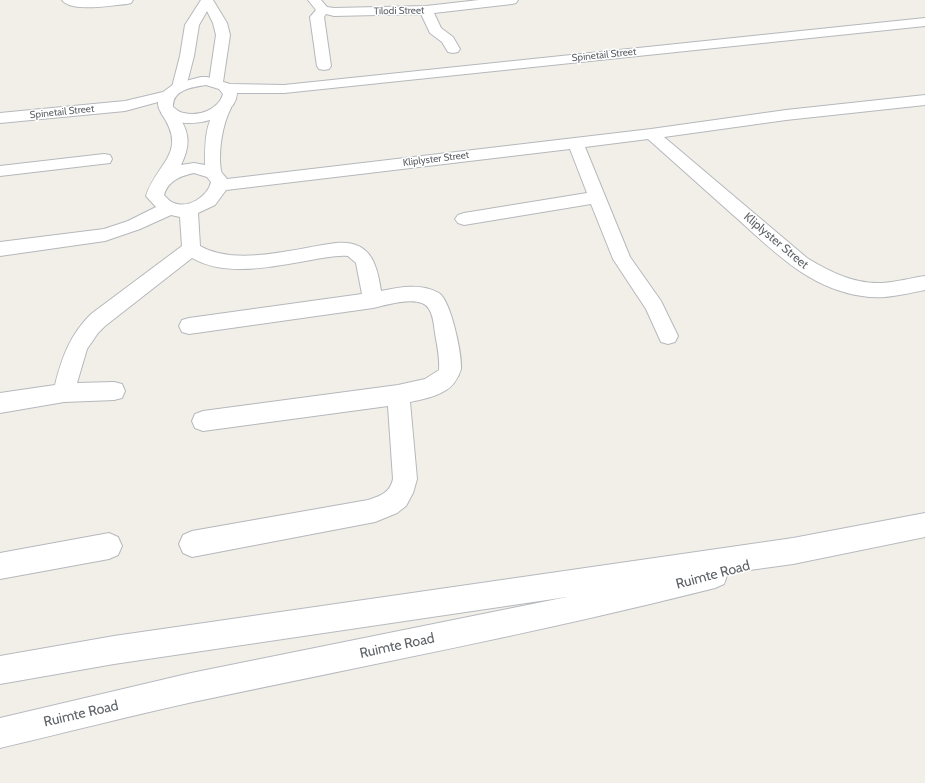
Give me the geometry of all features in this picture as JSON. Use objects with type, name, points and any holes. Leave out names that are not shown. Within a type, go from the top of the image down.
[{"type":"street","points":[[68,0],[83,3],[127,0]]},
{"type":"street","points":[[210,0],[220,23],[222,35],[224,95],[212,140],[218,193],[211,200],[201,206],[178,211],[168,209],[159,204],[155,196],[157,188],[176,159],[180,141],[178,126],[170,101],[188,56],[192,25],[210,0]]},
{"type":"street","name":"Tilodi Street","points":[[318,5],[334,12],[426,10],[440,4],[512,0]]},
{"type":"street","points":[[318,5],[317,17],[324,66]]},
{"type":"street","points":[[426,10],[435,30],[448,40],[453,49]]},
{"type":"street","name":"Spinetail Street","points":[[224,95],[925,22]]},
{"type":"street","points":[[191,37],[222,35]]},
{"type":"street","points":[[170,101],[198,82],[224,95]]},
{"type":"street","points":[[170,101],[185,118],[206,117],[224,95]]},
{"type":"street","name":"Kliplyster Street","points":[[217,179],[652,134],[786,115],[925,100]]},
{"type":"street","name":"Spinetail Street","points":[[0,118],[170,101]]},
{"type":"street","name":"Kliplyster Street","points":[[652,134],[800,263],[822,277],[844,284],[881,290],[925,283]]},
{"type":"street","points":[[575,142],[622,259],[654,306],[668,336]]},
{"type":"street","points":[[0,171],[104,159]]},
{"type":"street","points":[[164,179],[184,170],[200,169],[217,179]]},
{"type":"street","points":[[464,219],[597,197]]},
{"type":"street","points":[[0,249],[105,235],[134,225],[168,209]]},
{"type":"street","points":[[188,210],[191,249]]},
{"type":"street","points":[[191,249],[208,258],[240,263],[345,249],[353,251],[364,260],[373,300]]},
{"type":"street","points":[[64,393],[80,342],[90,329],[98,320],[191,249]]},
{"type":"street","points":[[189,326],[420,294],[435,301],[438,307],[442,318],[451,368],[447,376],[424,389],[398,395],[203,421]]},
{"type":"street","points":[[0,403],[64,393],[114,391]]},
{"type":"street","points":[[192,544],[368,512],[390,505],[398,499],[404,489],[405,478],[398,395]]},
{"type":"street","name":"Ruimte Road","points":[[0,670],[114,650],[341,616],[793,552],[925,525]]},
{"type":"street","points":[[0,566],[109,546]]},
{"type":"street","name":"Ruimte Road","points":[[0,733],[218,682],[660,589],[793,552]]}]
